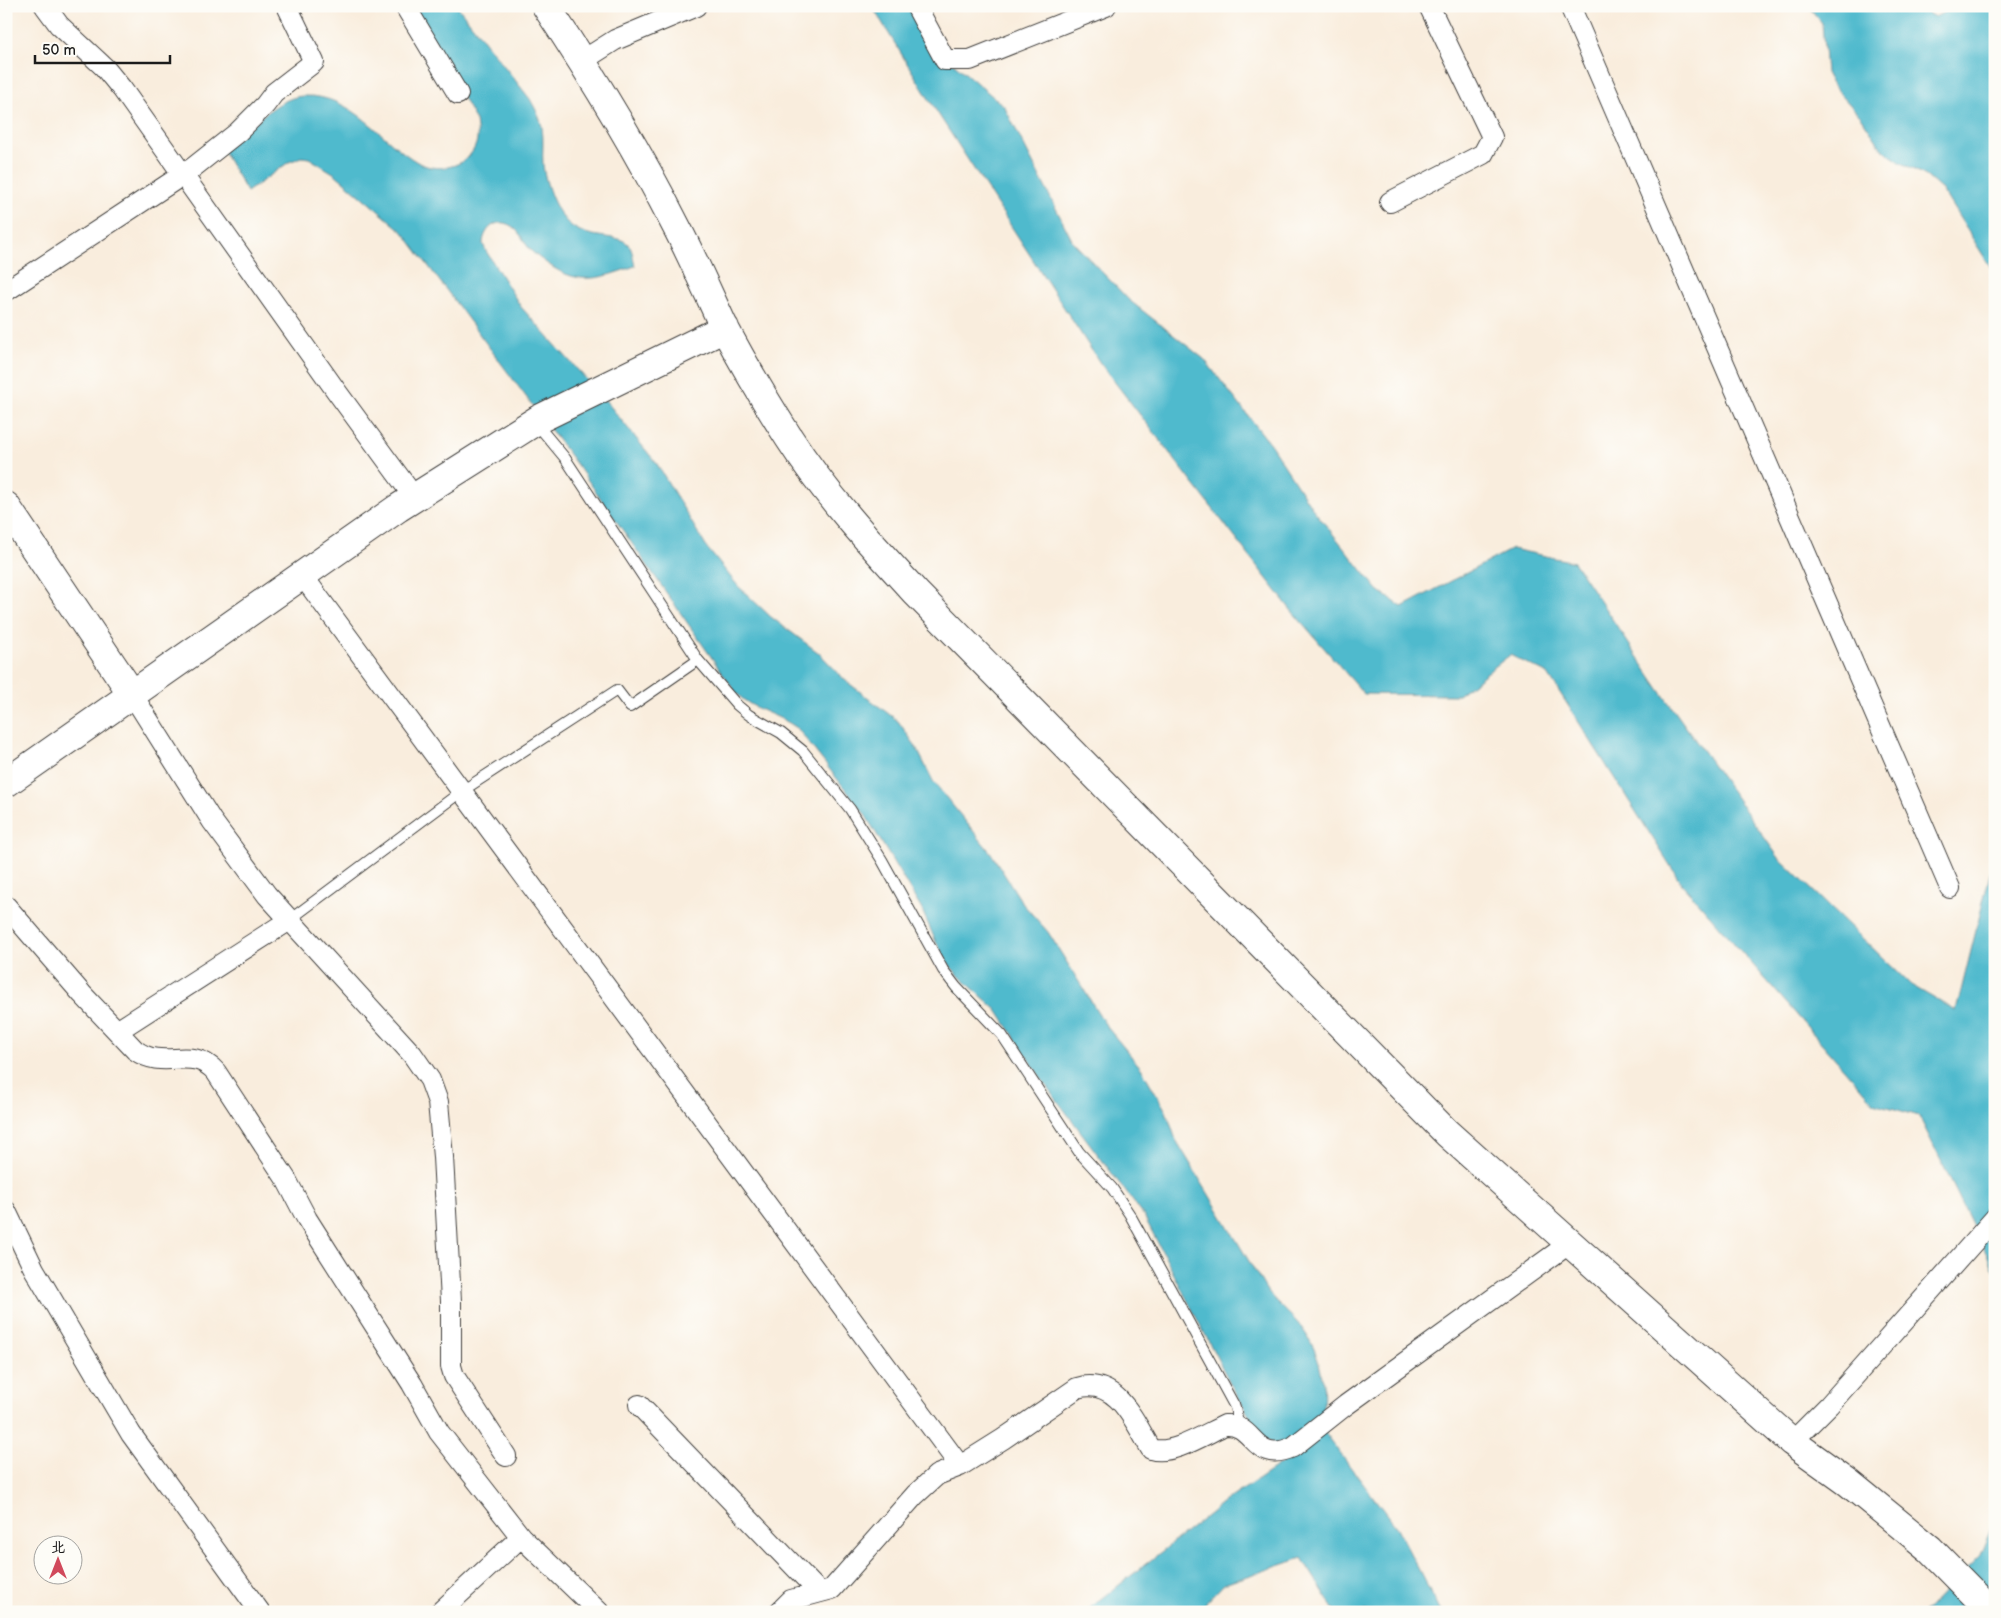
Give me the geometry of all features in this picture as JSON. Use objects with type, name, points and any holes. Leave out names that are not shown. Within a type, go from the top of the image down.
[{"type":"main road","points":[[546,6],[582,61],[655,186],[747,370],[805,462],[843,510],[916,593],[1447,1133],[1792,1442],[1849,1483],[1923,1543],[1992,1612]]},
{"type":"main road","points":[[6,783],[414,497],[536,420],[725,328]]},
{"type":"main road","points":[[6,506],[132,694]]},
{"type":"street","points":[[46,6],[59,25],[104,67],[122,89],[331,384],[414,497]]},
{"type":"street","points":[[6,291],[183,175],[238,132],[265,105],[274,93],[314,62],[287,6]]},
{"type":"street","points":[[405,6],[458,94]]},
{"type":"street","points":[[582,61],[615,40],[696,6]]},
{"type":"street","points":[[916,6],[945,60],[970,60],[1106,6]]},
{"type":"street","points":[[1390,202],[1483,154],[1492,137],[1429,6]]},
{"type":"street","points":[[1570,6],[1950,888]]},
{"type":"street","points":[[302,575],[960,1466]]},
{"type":"street","points":[[132,694],[212,821],[267,895],[412,1054],[422,1066],[435,1091],[438,1102],[443,1157],[451,1301],[451,1366],[454,1376],[506,1456]]},
{"type":"street","points":[[6,906],[82,994],[135,1050],[149,1058],[163,1060],[198,1058],[210,1065],[216,1072],[286,1179],[307,1218],[412,1384],[439,1432],[521,1537],[599,1612]]},
{"type":"street","points":[[117,1031],[288,920]]},
{"type":"street","points":[[6,1211],[34,1269],[131,1434],[260,1612]]},
{"type":"street","points":[[1792,1442],[1829,1405],[1995,1218]]},
{"type":"street","points":[[780,1612],[792,1600],[832,1588],[914,1495],[937,1475],[960,1466],[1077,1388],[1084,1386],[1098,1387],[1122,1402],[1151,1449],[1158,1452],[1172,1450],[1225,1425],[1231,1424],[1244,1431],[1264,1450],[1278,1452],[1293,1447],[1346,1405],[1570,1243]]},
{"type":"street","points":[[639,1405],[819,1592]]},
{"type":"street","points":[[440,1612],[521,1537]]},
{"type":"lane","points":[[536,420],[565,458],[698,660],[737,705],[749,715],[781,733],[803,751],[850,810],[882,860],[943,970],[1002,1035],[1079,1152],[1112,1188],[1130,1215],[1235,1407],[1239,1428]]},
{"type":"lane","points":[[288,920],[462,791],[616,690],[630,707],[698,660]]},
{"type":"water","points":[[412,6],[457,6],[530,99],[535,109],[542,127],[543,165],[546,179],[554,202],[562,216],[574,228],[582,232],[623,241],[631,249],[635,266],[601,277],[581,278],[570,276],[540,258],[530,250],[512,226],[500,223],[492,226],[486,232],[483,244],[521,307],[606,401],[657,464],[707,548],[738,586],[771,617],[819,653],[846,681],[898,721],[915,745],[933,781],[991,853],[1023,904],[1048,932],[1107,1027],[1141,1068],[1166,1111],[1176,1140],[1267,1291],[1306,1334],[1315,1353],[1322,1376],[1324,1400],[1319,1420],[1329,1439],[1397,1528],[1441,1612],[1336,1612],[1302,1558],[1224,1584],[1197,1612],[1085,1612],[1223,1503],[1294,1455],[1273,1445],[1261,1436],[1231,1385],[1144,1216],[1044,1083],[997,1010],[950,966],[936,942],[922,910],[864,813],[797,728],[782,719],[758,709],[737,694],[580,469],[403,232],[335,174],[309,158],[302,157],[289,162],[247,192],[223,151],[271,109],[293,98],[303,96],[321,97],[352,111],[366,120],[405,154],[427,166],[436,168],[454,165],[462,162],[469,156],[477,140],[476,121]]},
{"type":"water","points":[[872,6],[914,6],[938,50],[1004,106],[1073,242],[1129,300],[1204,359],[1271,445],[1312,508],[1378,590],[1402,607],[1512,549],[1574,562],[1659,689],[1779,858],[1911,985],[1956,1011],[1990,874],[1995,861],[1995,1271],[1919,1116],[1874,1103],[1682,884],[1548,674],[1510,655],[1458,695],[1364,694],[1291,610],[1100,363],[935,109]]},
{"type":"water","points":[[1808,6],[1925,6],[1929,14],[1935,17],[1956,6],[1995,6],[1995,62],[1990,67],[1991,81],[1995,93],[1995,274],[1942,190],[1926,176],[1900,162],[1882,149],[1862,118],[1833,86],[1826,73],[1822,23]]},
{"type":"water","points":[[1995,1519],[1995,1612],[1924,1612],[1980,1555]]}]
